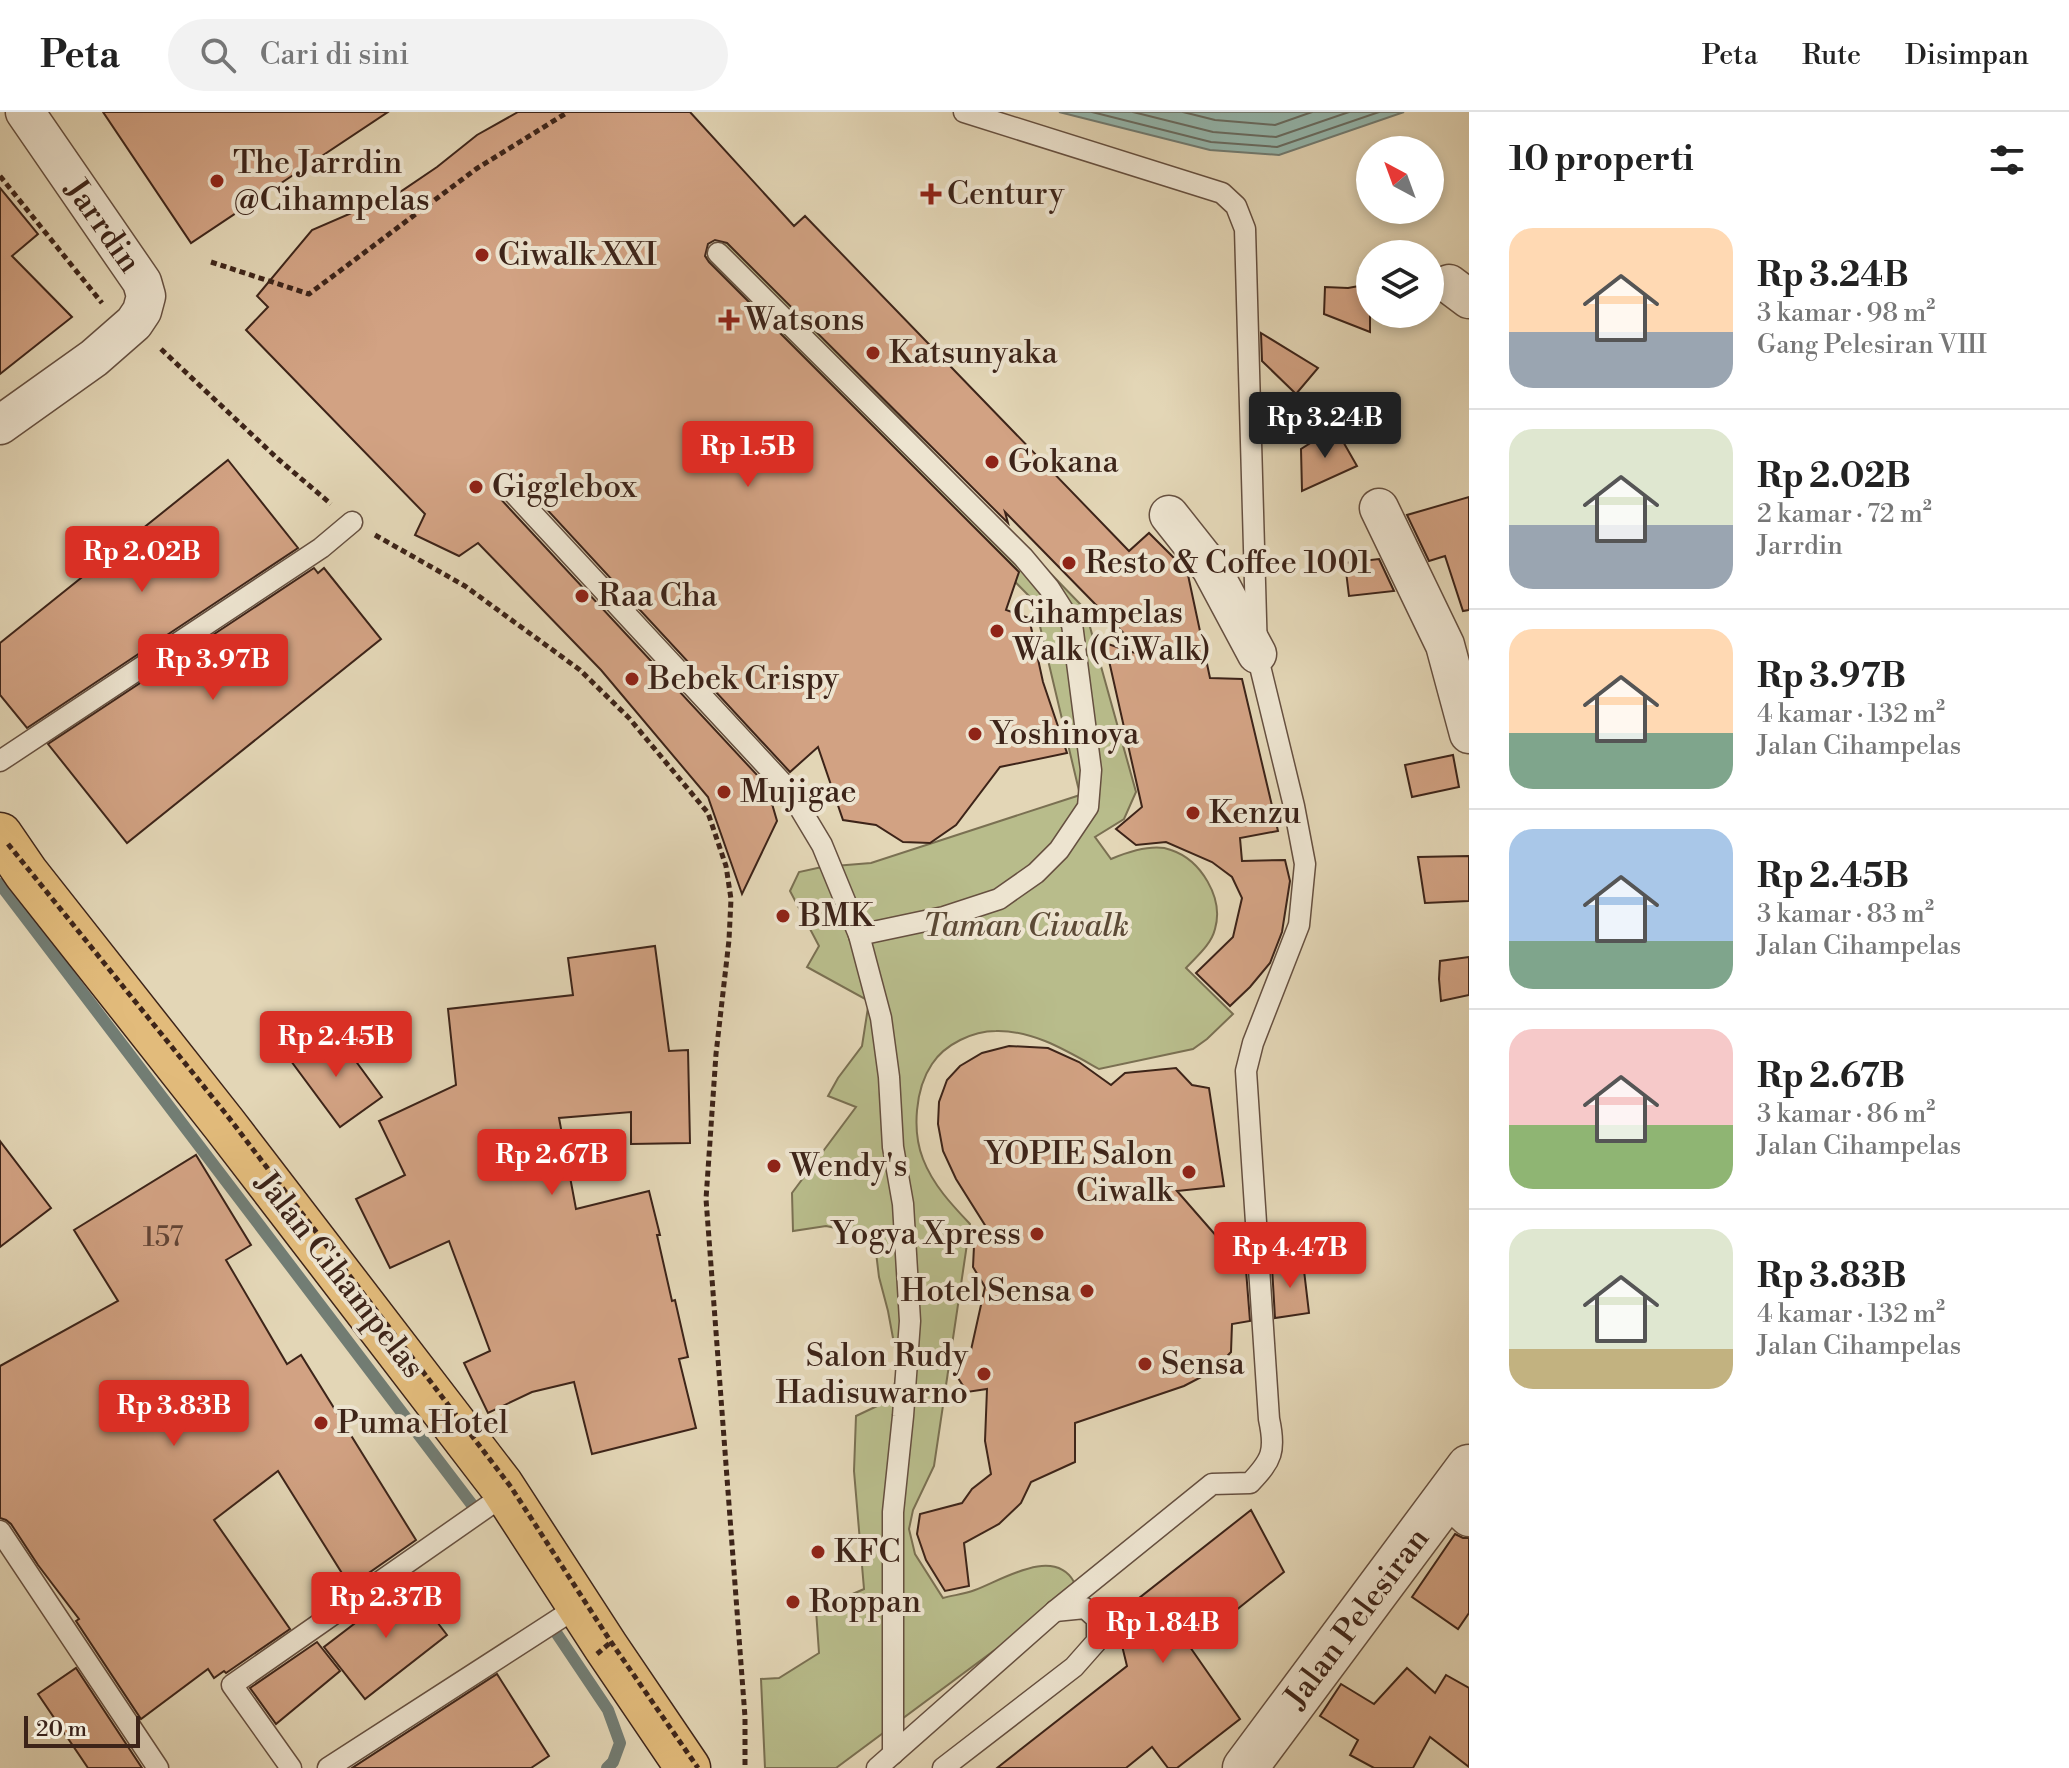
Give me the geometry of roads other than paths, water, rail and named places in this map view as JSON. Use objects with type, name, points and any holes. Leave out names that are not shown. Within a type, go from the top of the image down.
[{"type":"main road","name":"Jalan Cihampelas","points":[[4,840],[26,873],[224,1124],[507,1493],[688,1768]]},
{"type":"street","name":"Jarrdin","points":[[0,425],[94,358],[129,328],[142,311],[146,296],[142,282],[25,112]]},
{"type":"street","points":[[1379,508],[1445,645],[1469,734]]},
{"type":"street","points":[[1169,515],[1211,568],[1257,654]]},
{"type":"street","name":"Jalan Pelesiran","points":[[1245,1768],[1462,1494]]},
{"type":"lane","points":[[877,1768],[1055,1611],[1212,1484],[1250,1483],[1267,1465],[1273,1440],[1269,1419],[1246,1071],[1253,1043],[1299,925],[1305,864],[1257,654],[1245,229],[1236,206],[1222,193],[964,112]]},
{"type":"lane","points":[[718,253],[1023,557],[1049,588],[1072,624],[1091,770],[1088,807],[1059,850],[1036,873],[999,899],[944,917],[859,935]]},
{"type":"lane","points":[[506,485],[789,790],[822,845],[859,935],[881,1018],[889,1077],[893,1147],[903,1204],[910,1321],[893,1512],[893,1754]]},
{"type":"lane","points":[[0,761],[321,548],[352,522]]},
{"type":"lane","points":[[291,1768],[232,1685],[507,1493]]},
{"type":"lane","points":[[0,1531],[158,1768]]},
{"type":"lane","points":[[328,1768],[579,1606]]},
{"type":"lane","points":[[943,1768],[1074,1667],[1097,1641],[1097,1619],[1085,1608],[1055,1611]]},
{"type":"water","points":[[1059,112],[1404,112],[1279,155],[1210,150]]},
{"type":"waterway","points":[[0,884],[473,1506]]},
{"type":"waterway","points":[[553,1628],[608,1710],[620,1743],[613,1762],[607,1768]]},
{"type":"place","name":"The Jarrdin @Cihampelas","points":[[217,181]]},
{"type":"place","name":"Century","points":[[931,194]]},
{"type":"place","name":"Ciwalk XXI","points":[[482,255]]},
{"type":"place","name":"Watsons","points":[[729,320]]},
{"type":"place","name":"Katsunyaka","points":[[873,353]]},
{"type":"place","name":"Gokana","points":[[992,462]]},
{"type":"place","name":"Gigglebox","points":[[476,487]]},
{"type":"place","name":"Resto & Coffee 1001","points":[[1069,563]]},
{"type":"place","name":"Raa Cha","points":[[582,596]]},
{"type":"place","name":"Cihampelas Walk (CiWalk)","points":[[997,631]]},
{"type":"place","name":"Bebek Crispy","points":[[632,679]]},
{"type":"place","name":"Yoshinoya","points":[[975,734]]},
{"type":"place","name":"Mujigae","points":[[724,792]]},
{"type":"place","name":"Kenzu","points":[[1193,813]]},
{"type":"place","name":"BMK","points":[[783,916]]},
{"type":"place","name":"Wendy's","points":[[774,1166]]},
{"type":"place","name":"YOPIE Salon Ciwalk","points":[[1189,1172]]},
{"type":"place","name":"Yogya Xpress","points":[[1037,1234]]},
{"type":"place","name":"Hotel Sensa","points":[[1087,1291]]},
{"type":"place","name":"Sensa","points":[[1145,1364]]},
{"type":"place","name":"Salon Rudy Hadisuwarno","points":[[984,1374]]},
{"type":"place","name":"Puma Hotel","points":[[321,1423]]},
{"type":"place","name":"KFC","points":[[818,1552]]},
{"type":"place","name":"Roppan","points":[[793,1602]]},
{"type":"park label","name":"Taman Ciwalk","points":[[1026,926]]}]
